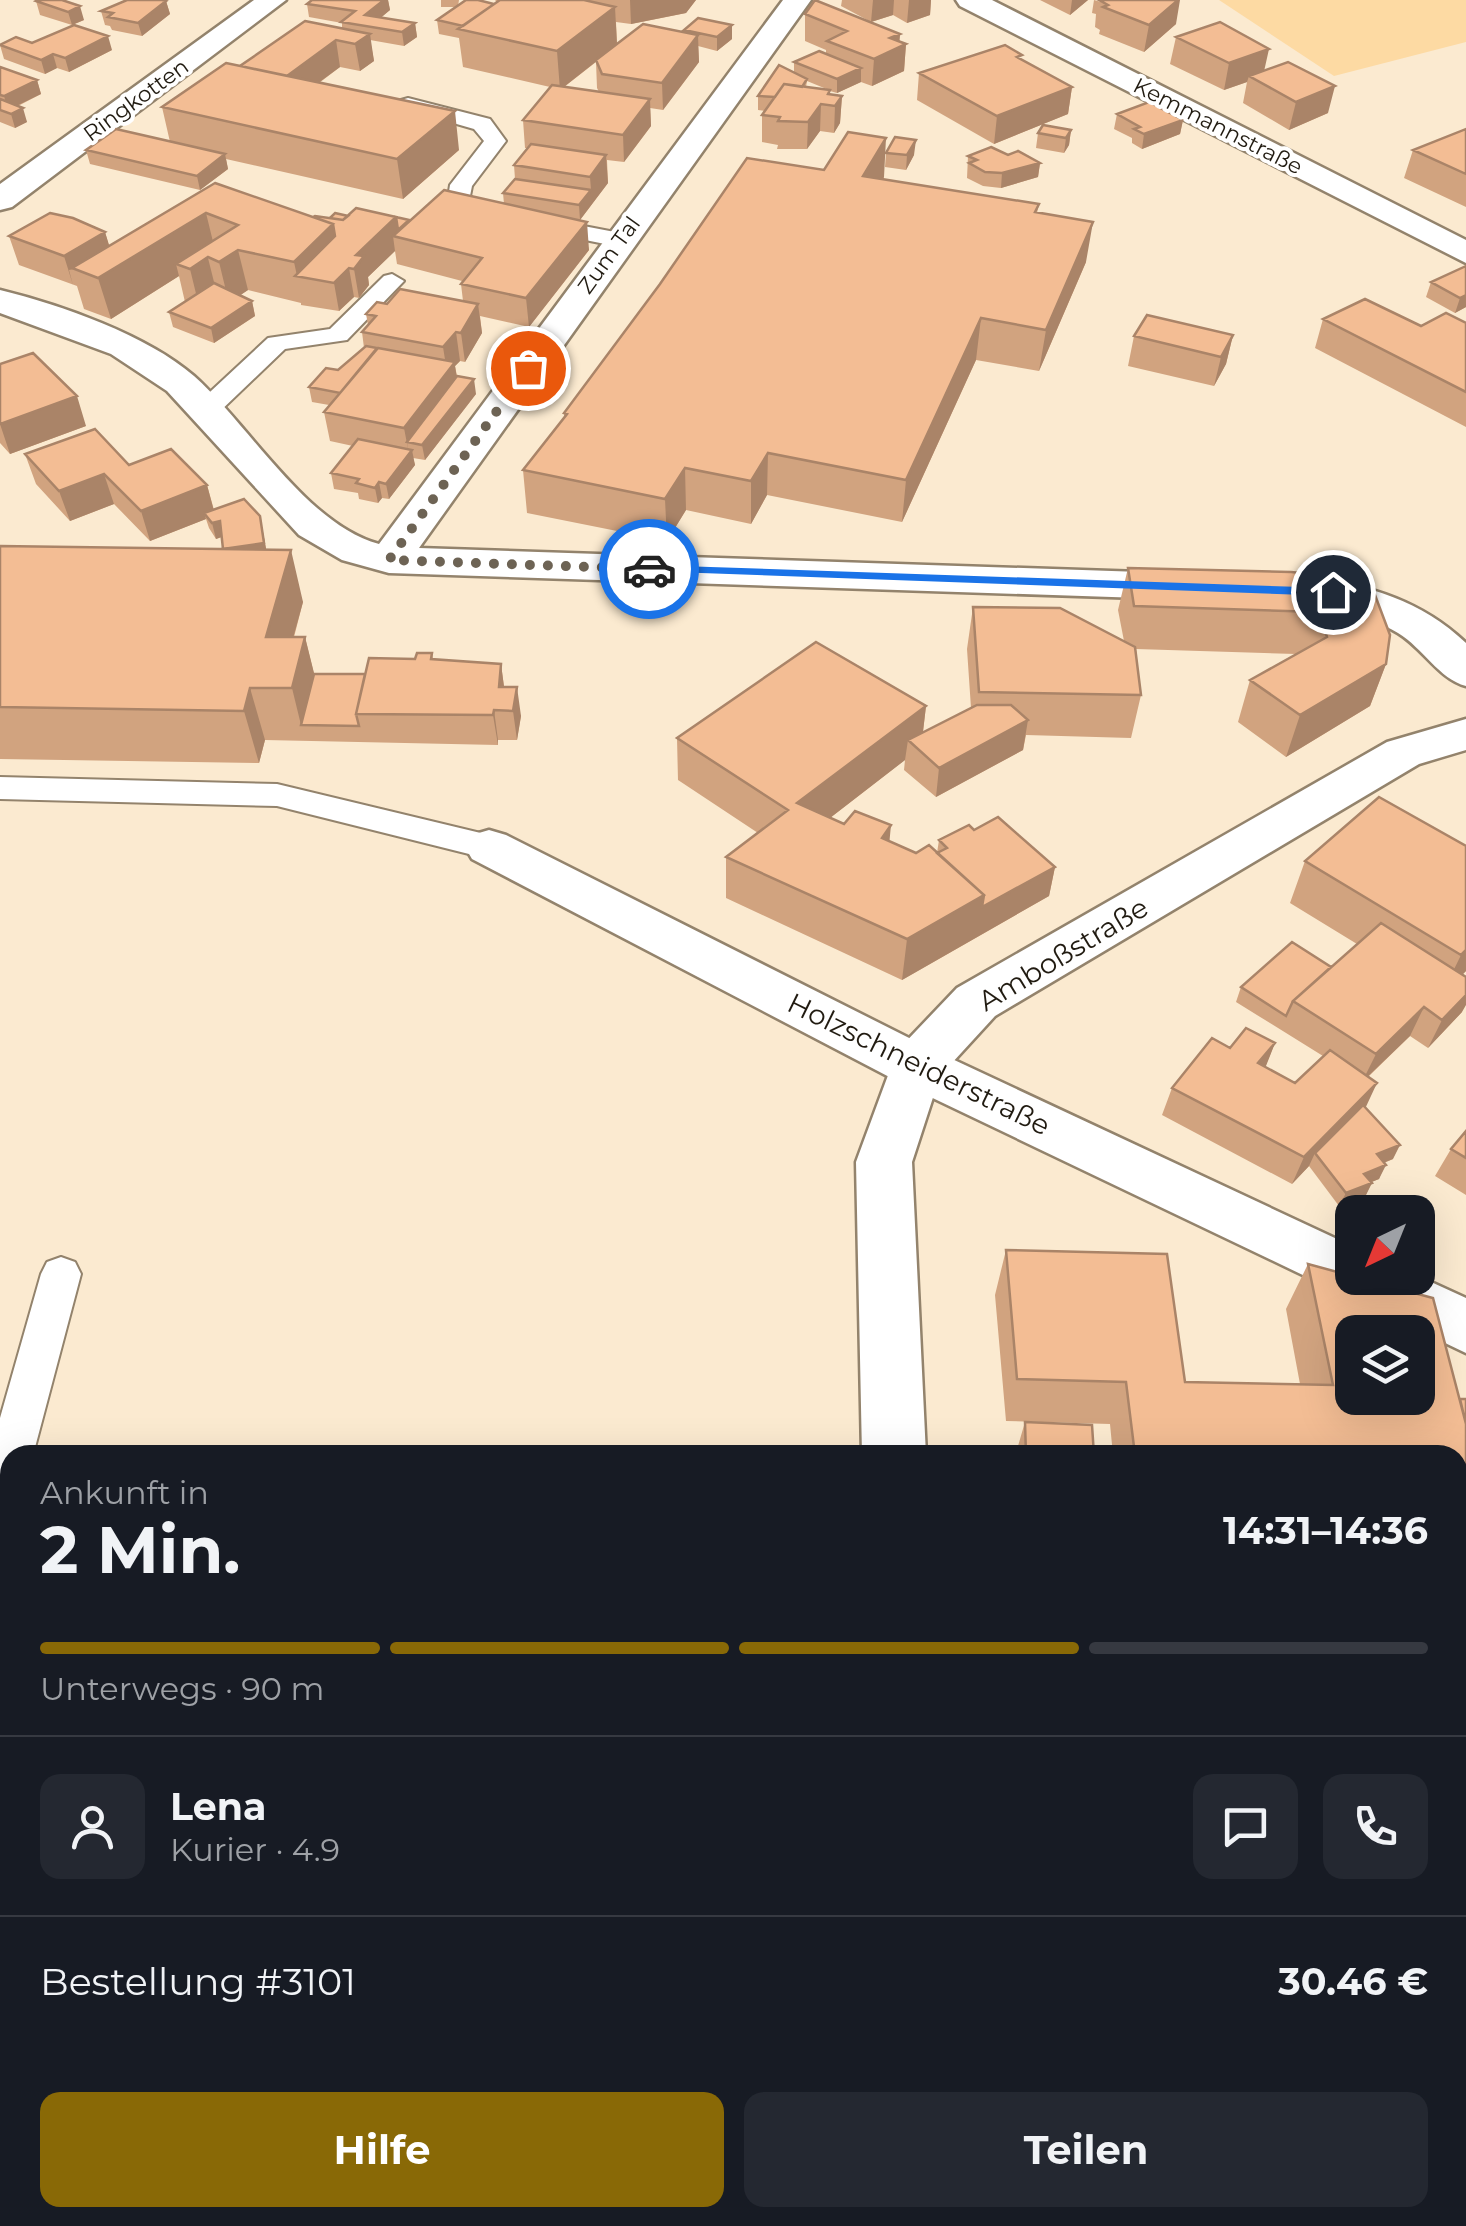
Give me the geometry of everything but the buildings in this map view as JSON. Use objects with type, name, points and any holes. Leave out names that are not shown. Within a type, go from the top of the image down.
[{"type":"street","name":"Ringkotten","points":[[0,200],[272,0]]},
{"type":"street","name":"Zum Tal","points":[[389,560],[797,0]]},
{"type":"street","name":"Kemmannstraße","points":[[970,0],[1466,252]]},
{"type":"street","points":[[0,302],[124,346],[180,382],[313,526],[357,551],[389,560],[1333,592],[1402,616],[1453,652],[1466,672]]},
{"type":"street","name":"Amboßstraße","points":[[894,1445],[884,1162],[916,1066],[976,1002],[1403,753],[1466,734]]},
{"type":"street","name":"Holzschneiderstraße","points":[[489,847],[916,1066],[1335,1265]]},
{"type":"street","points":[[1399,1295],[1466,1326]]},
{"type":"lane","points":[[381,98],[459,115],[482,124],[496,141],[461,185],[459,198],[473,211],[620,240]]},
{"type":"lane","points":[[206,410],[277,343],[338,336],[392,282]]},
{"type":"lane","points":[[0,788],[277,795],[489,847]]},
{"type":"lane","points":[[13,1445],[61,1274]]},
{"type":"shaded area","points":[[1219,0],[1466,0],[1466,42],[1334,76]]},
{"type":"way so far","points":[[528,368],[389,560],[649,569]]},
{"type":"route","points":[[649,569],[1333,592]]}]
